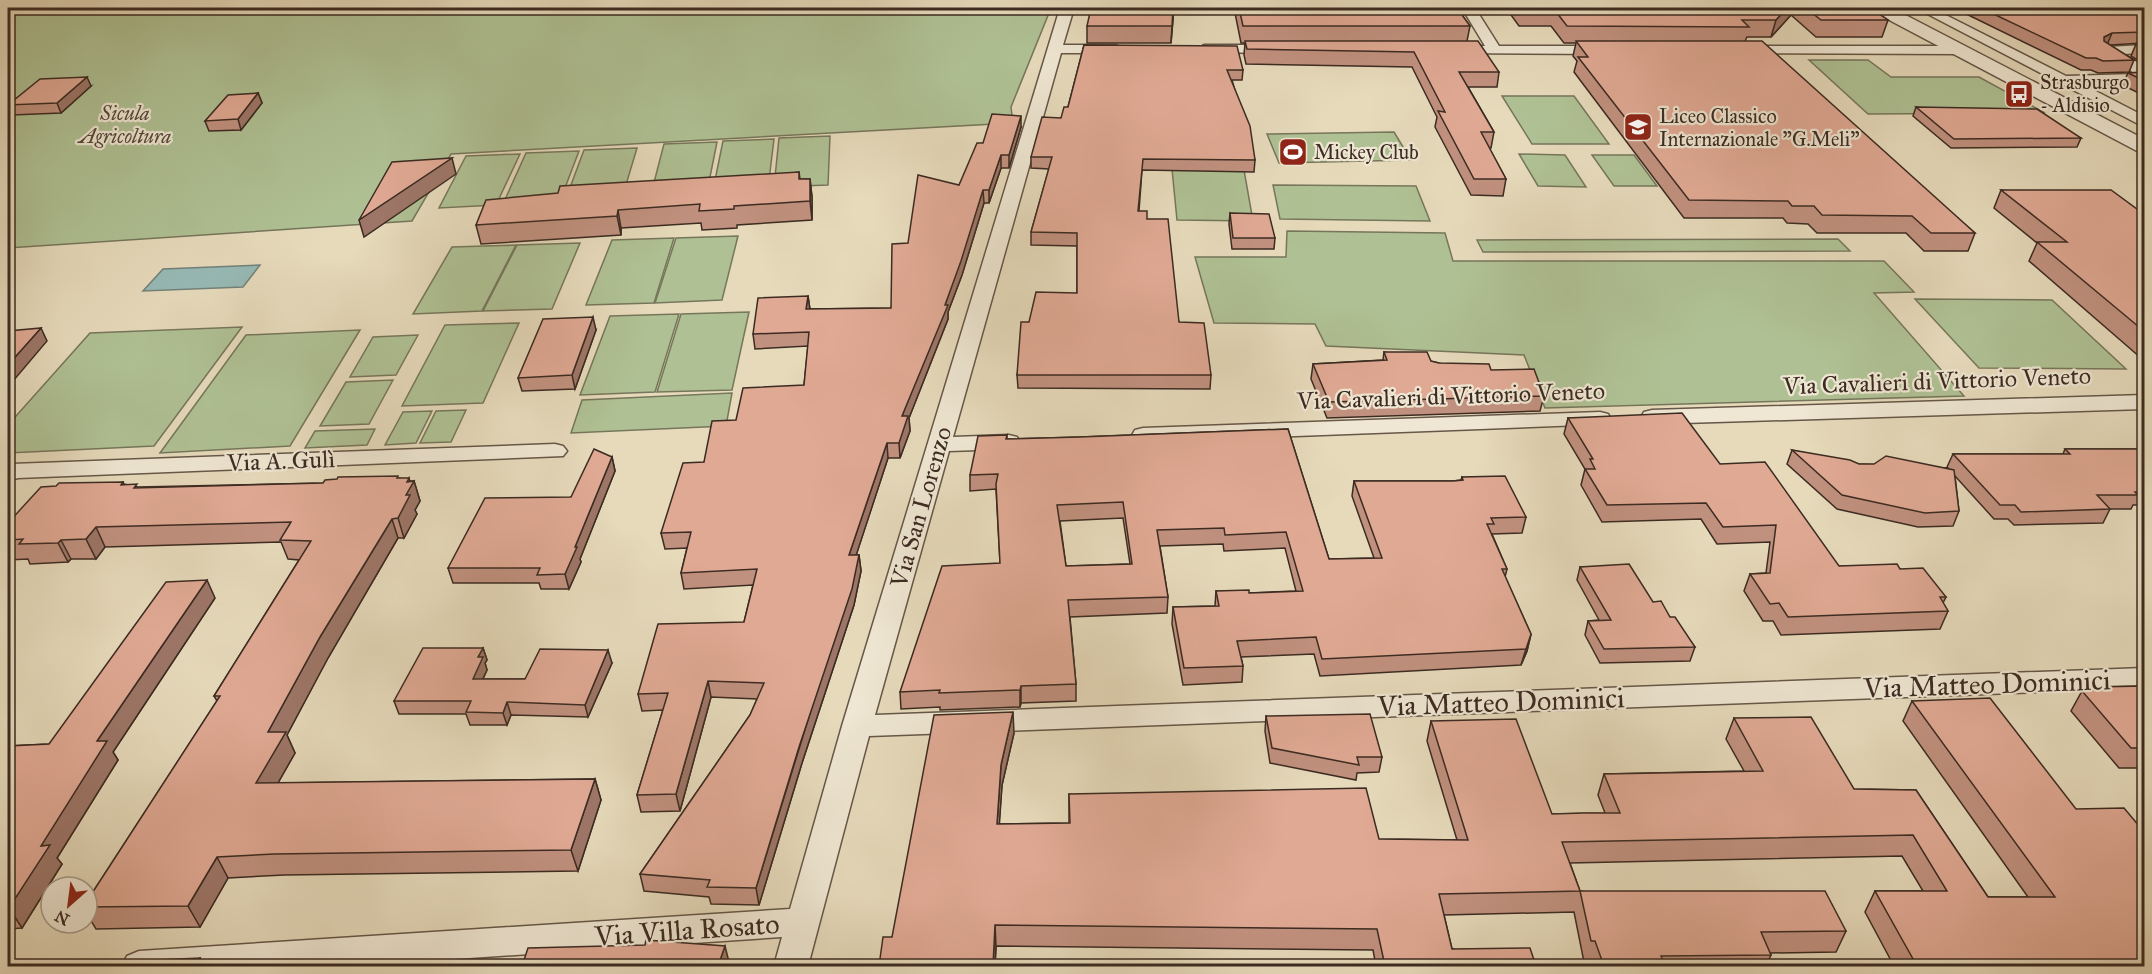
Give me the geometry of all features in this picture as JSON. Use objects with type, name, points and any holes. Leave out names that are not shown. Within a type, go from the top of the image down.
[{"type":"street","name":"Via San Lorenzo","points":[[791,966],[857,726],[1067,8]]},
{"type":"street","points":[[1469,8],[1495,50]]},
{"type":"street","points":[[1880,8],[2145,147]]},
{"type":"street","points":[[1923,8],[2142,119]]},
{"type":"street","points":[[1055,49],[1128,49]]},
{"type":"street","points":[[1188,50],[1295,50]]},
{"type":"street","points":[[1437,50],[1626,50]]},
{"type":"street","points":[[1718,50],[1959,50]]},
{"type":"street","points":[[2145,50],[2106,51],[2145,72]]},
{"type":"street","points":[[2065,81],[2145,78]]},
{"type":"street","points":[[2093,120],[2142,119]]},
{"type":"street","name":"Via Cavalieri di Vittorio Veneto","points":[[1123,436],[1238,430],[2145,402]]},
{"type":"street","points":[[939,445],[1031,441]]},
{"type":"street","name":"Via A. Gulì","points":[[8,474],[12,471],[555,451]]},
{"type":"street","name":"Via Matteo Dominici","points":[[857,726],[2145,678]]},
{"type":"street","name":"Via Villa Rosato","points":[[139,966],[803,922]]},
{"type":"green space","name":"Sicula Agricoltura","points":[[8,8],[1051,8],[1011,107],[1013,123],[451,154],[412,221],[8,248]]},
{"type":"green space","points":[[1809,60],[1868,60],[1891,77],[1979,77],[2045,113],[1868,114]]},
{"type":"green space","points":[[1502,96],[1574,96],[1609,144],[1532,144]]},
{"type":"green space","points":[[1394,132],[1411,160],[1279,163],[1267,134]]},
{"type":"green space","points":[[830,136],[828,185],[774,187],[779,138]]},
{"type":"green space","points":[[774,139],[768,188],[713,190],[723,141]]},
{"type":"green space","points":[[717,142],[707,192],[651,194],[664,144]]},
{"type":"green space","points":[[637,148],[622,198],[565,201],[584,150]]},
{"type":"green space","points":[[579,151],[560,201],[503,204],[526,153]]},
{"type":"green space","points":[[520,154],[496,205],[439,208],[466,156]]},
{"type":"green space","points":[[1519,154],[1565,155],[1586,187],[1538,186]]},
{"type":"green space","points":[[1592,155],[1634,155],[1657,186],[1614,186]]},
{"type":"green space","points":[[1172,169],[1244,170],[1253,221],[1177,220]]},
{"type":"green space","points":[[1273,185],[1416,186],[1430,221],[1280,219]]},
{"type":"green space","points":[[1287,231],[1445,233],[1453,261],[1884,261],[1914,292],[1874,293],[1964,396],[1545,408],[1524,355],[1326,346],[1315,324],[1214,323],[1195,257],[1286,257]]},
{"type":"green space","points":[[738,236],[722,300],[655,303],[676,238]]},
{"type":"green space","points":[[674,238],[654,303],[586,305],[612,240]]},
{"type":"green space","points":[[1838,239],[1850,251],[1483,252],[1477,240]]},
{"type":"green space","points":[[580,243],[552,309],[483,311],[517,245]]},
{"type":"green space","points":[[516,245],[482,311],[413,314],[452,247]]},
{"type":"green space","points":[[1915,299],[2052,300],[2126,369],[1979,368]]},
{"type":"green space","points":[[749,312],[732,390],[657,392],[681,314]]},
{"type":"green space","points":[[679,314],[655,392],[580,395],[610,316]]},
{"type":"green space","points":[[519,323],[483,403],[402,406],[445,325]]},
{"type":"green space","points":[[242,327],[154,446],[8,453],[8,425],[90,333]]},
{"type":"green space","points":[[360,330],[290,446],[160,453],[246,335]]},
{"type":"green space","points":[[418,335],[396,375],[350,377],[373,337]]},
{"type":"green space","points":[[393,380],[369,424],[320,426],[346,382]]},
{"type":"green space","points":[[732,393],[726,426],[571,433],[582,400]]},
{"type":"green space","points":[[466,410],[451,442],[420,443],[436,411]]},
{"type":"green space","points":[[432,411],[416,443],[385,445],[403,412]]},
{"type":"green space","points":[[375,429],[367,445],[305,448],[315,431]]},
{"type":"water","points":[[260,265],[243,287],[143,291],[163,269]]},
{"type":"building","points":[[1091,8],[1173,8],[1172,26],[1087,26]]},
{"type":"building","points":[[1239,8],[1457,8],[1470,26],[1243,26]]},
{"type":"building","points":[[1521,8],[1787,8],[1776,20],[1742,20],[1749,27],[1567,26],[1554,9]]},
{"type":"building","points":[[1806,8],[1870,8],[1888,20],[1821,20]]},
{"type":"building","points":[[1981,8],[2145,8],[2145,32],[2112,33],[2104,37],[2104,41],[2134,60],[2103,61],[2086,58]]},
{"type":"building","points":[[1245,41],[1478,41],[1499,72],[1459,72],[1494,132],[1481,132],[1506,179],[1474,179],[1438,111],[1445,112],[1414,52],[1247,49]]},
{"type":"building","points":[[1576,41],[1762,41],[1975,233],[1931,233],[1912,216],[1822,215],[1814,206],[1792,206],[1788,201],[1689,200],[1578,57],[1588,57]]},
{"type":"building","points":[[2145,43],[2145,50],[2136,44]]},
{"type":"building","points":[[1084,45],[1237,46],[1243,70],[1227,70],[1250,126],[1255,160],[1143,159],[1138,211],[1147,211],[1147,219],[1168,219],[1179,322],[1204,323],[1211,375],[1017,375],[1021,322],[1029,322],[1036,292],[1077,293],[1077,233],[1031,232],[1052,157],[1031,157],[1042,117],[1061,118],[1064,107],[1068,107]]},
{"type":"building","points":[[2145,72],[2145,81],[2128,73]]},
{"type":"building","points":[[87,77],[57,103],[8,105],[40,79]]},
{"type":"building","points":[[258,93],[238,119],[205,121],[228,95]]},
{"type":"building","points":[[1916,107],[2037,109],[2081,138],[1954,139]]},
{"type":"building","points":[[992,114],[1021,116],[1009,155],[1001,155],[989,190],[983,190],[945,305],[948,305],[902,416],[908,416],[899,443],[887,443],[849,555],[859,555],[852,589],[799,747],[756,888],[707,887],[710,880],[640,874],[750,715],[764,683],[708,681],[676,794],[637,795],[668,693],[638,694],[658,624],[744,622],[757,569],[681,573],[691,532],[661,533],[683,463],[704,462],[712,421],[736,420],[743,388],[804,385],[809,332],[753,334],[758,298],[808,296],[806,309],[891,308],[892,244],[908,243],[918,175],[959,185],[977,143],[983,143]]},
{"type":"building","points":[[452,158],[359,220],[392,162]]},
{"type":"building","points":[[799,172],[799,179],[810,179],[810,201],[734,206],[734,209],[699,211],[700,204],[618,210],[617,216],[476,225],[486,200],[558,193],[560,186]]},
{"type":"building","points":[[2001,190],[2111,190],[2145,215],[2145,332],[2037,242],[2067,242]]},
{"type":"building","points":[[1230,213],[1269,214],[1275,238],[1233,238]]},
{"type":"building","points":[[593,317],[572,375],[518,378],[543,319]]},
{"type":"building","points":[[41,328],[8,365],[8,331]]},
{"type":"building","points":[[1384,352],[1427,352],[1431,361],[1489,364],[1491,370],[1534,369],[1544,396],[1329,402],[1313,364],[1387,360]]},
{"type":"building","points":[[1682,413],[1720,464],[1765,462],[1839,566],[1897,564],[1900,569],[1923,568],[1946,597],[1940,597],[1948,611],[1788,617],[1779,603],[1770,604],[1750,574],[1770,573],[1776,525],[1723,527],[1706,503],[1607,505],[1585,469],[1595,469],[1590,459],[1593,459],[1568,418]]},
{"type":"building","points":[[1288,429],[1329,559],[1382,558],[1354,481],[1453,481],[1463,480],[1462,477],[1505,476],[1526,517],[1491,518],[1494,524],[1487,524],[1507,569],[1502,569],[1531,634],[1526,649],[1322,659],[1316,637],[1237,641],[1243,666],[1184,668],[1173,607],[1219,606],[1216,591],[1249,590],[1249,593],[1303,591],[1286,532],[1225,535],[1224,528],[1157,530],[1168,597],[1068,600],[1076,684],[1021,686],[1020,690],[900,692],[942,566],[1000,563],[996,484],[998,474],[970,475],[978,436],[1007,435],[1006,439]],"holes":[[[1123,502],[1132,564],[1066,566],[1057,505]]]},
{"type":"building","points":[[594,449],[612,457],[565,574],[537,575],[540,568],[448,568],[485,498],[571,497]]},
{"type":"building","points":[[2065,449],[2145,449],[2145,491],[2135,492],[2138,495],[2097,495],[2110,509],[2021,512],[2015,505],[2000,505],[1953,454],[2070,454]]},
{"type":"building","points":[[1792,450],[1850,460],[1859,464],[1874,464],[1886,456],[1954,470],[1959,511],[1925,513],[1842,495]]},
{"type":"building","points":[[398,476],[397,478],[409,478],[407,482],[414,481],[406,495],[410,495],[398,518],[392,519],[320,637],[268,732],[286,732],[256,783],[595,779],[571,850],[274,854],[217,857],[188,906],[99,907],[99,883],[220,696],[214,696],[311,541],[280,540],[291,522],[96,527],[86,539],[61,540],[58,543],[19,544],[23,539],[8,540],[8,523],[41,487],[56,486],[59,483],[123,482],[121,485],[137,484],[134,488],[323,483],[325,480],[338,477]]},
{"type":"building","points":[[1629,564],[1653,602],[1661,601],[1670,617],[1675,617],[1695,647],[1604,649],[1588,621],[1611,620],[1580,567]]},
{"type":"building","points":[[207,580],[97,741],[107,741],[41,846],[50,845],[8,909],[8,746],[49,744],[166,582]]},
{"type":"building","points":[[423,648],[483,648],[478,657],[483,657],[473,679],[525,679],[540,649],[608,650],[585,705],[507,702],[503,713],[466,712],[471,701],[394,701]]},
{"type":"building","points":[[2145,686],[2145,748],[2131,748],[2082,691],[2096,690],[2094,687]]},
{"type":"building","points":[[1990,698],[2076,809],[2124,808],[2145,833],[2145,966],[1917,966],[1875,891],[1947,891],[1913,835],[1562,842],[1580,891],[1439,894],[1452,949],[1530,948],[1536,966],[1385,966],[1377,929],[995,925],[993,966],[879,966],[883,937],[892,937],[934,715],[1013,712],[1001,765],[997,824],[1070,823],[1069,794],[1366,788],[1379,839],[1468,840],[1431,721],[1516,719],[1552,814],[1620,813],[1604,774],[1763,771],[1734,718],[1811,717],[1854,789],[1916,790],[1988,897],[2055,897],[1912,701]]},
{"type":"building","points":[[1370,714],[1382,757],[1357,757],[1359,765],[1272,748],[1266,716]]},
{"type":"building","points":[[1580,891],[1825,891],[1846,931],[1761,932],[1771,955],[1661,956],[1665,966],[1604,966],[1595,941],[1591,941]]},
{"type":"building","points":[[646,940],[725,946],[718,966],[522,966],[528,948],[645,945]]},
{"type":"building","points":[[200,958],[195,966],[108,966],[111,962]]},
{"type":"place","name":"Strasburgo - Aldisio","points":[[2019,94]]},
{"type":"place","name":"Liceo Classico Internazionale \"G.Meli\"","points":[[1638,127]]},
{"type":"place","name":"Mickey Club","points":[[1293,152]]}]
